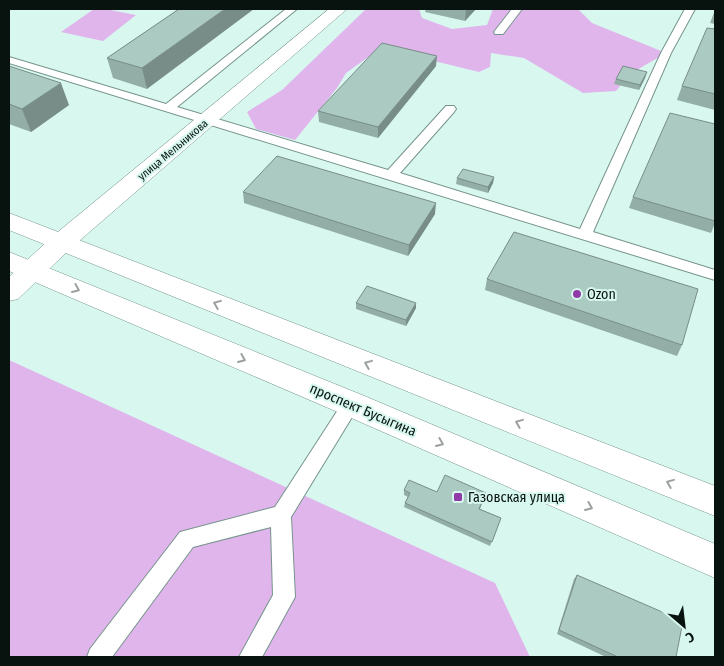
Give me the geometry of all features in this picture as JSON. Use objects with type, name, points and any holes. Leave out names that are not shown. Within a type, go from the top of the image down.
[{"type":"main road","name":"улица Мельникова","points":[[9,292],[20,266],[62,242],[339,9]]},
{"type":"main road","points":[[9,221],[715,501]]},
{"type":"main road","name":"проспект Бусыгина","points":[[20,266],[351,404],[715,562]]},
{"type":"lane","points":[[168,108],[292,9]]},
{"type":"lane","points":[[498,32],[517,9]]},
{"type":"lane","points":[[585,234],[666,53],[690,9]]},
{"type":"lane","points":[[9,60],[391,174],[715,275]]},
{"type":"lane","points":[[391,174],[450,109]]},
{"type":"lane","points":[[250,657],[284,597],[281,515],[351,404]]},
{"type":"lane","points":[[98,657],[187,539],[281,515]]},
{"type":"shaded area","points":[[94,9],[105,9],[136,15],[103,41],[61,32]]},
{"type":"shaded area","points":[[366,9],[419,9],[422,18],[452,29],[487,25],[493,9],[578,9],[592,23],[666,53],[630,74],[616,91],[583,93],[524,58],[491,53],[490,67],[479,72],[381,48],[346,73],[337,88],[295,140],[256,129],[247,112],[282,90]]},
{"type":"shaded area","points":[[9,360],[495,583],[530,657],[9,657]]},
{"type":"building","points":[[179,9],[225,9],[142,68],[107,58]]},
{"type":"building","points":[[707,28],[715,29],[715,94],[682,86]]},
{"type":"building","points":[[382,43],[437,56],[378,127],[318,111]]},
{"type":"building","points":[[9,66],[61,83],[22,109],[9,104]]},
{"type":"building","points":[[623,66],[647,72],[640,85],[616,79]]},
{"type":"building","points":[[670,113],[715,124],[715,221],[633,197]]},
{"type":"building","points":[[277,156],[436,203],[409,245],[243,192]]},
{"type":"building","points":[[463,169],[494,177],[488,187],[457,178]]},
{"type":"building","points":[[514,232],[698,289],[682,345],[487,279]]},
{"type":"building","points":[[367,286],[416,303],[406,320],[356,303]]},
{"type":"building","points":[[445,475],[486,493],[479,509],[501,518],[492,542],[405,503],[410,493],[404,490],[409,480],[437,492]]},
{"type":"building","points":[[577,575],[683,621],[676,657],[618,657],[559,630]]},
{"type":"place","name":"Ozon","points":[[577,294]]},
{"type":"place","name":"Газовская улица","points":[[458,497]]}]
